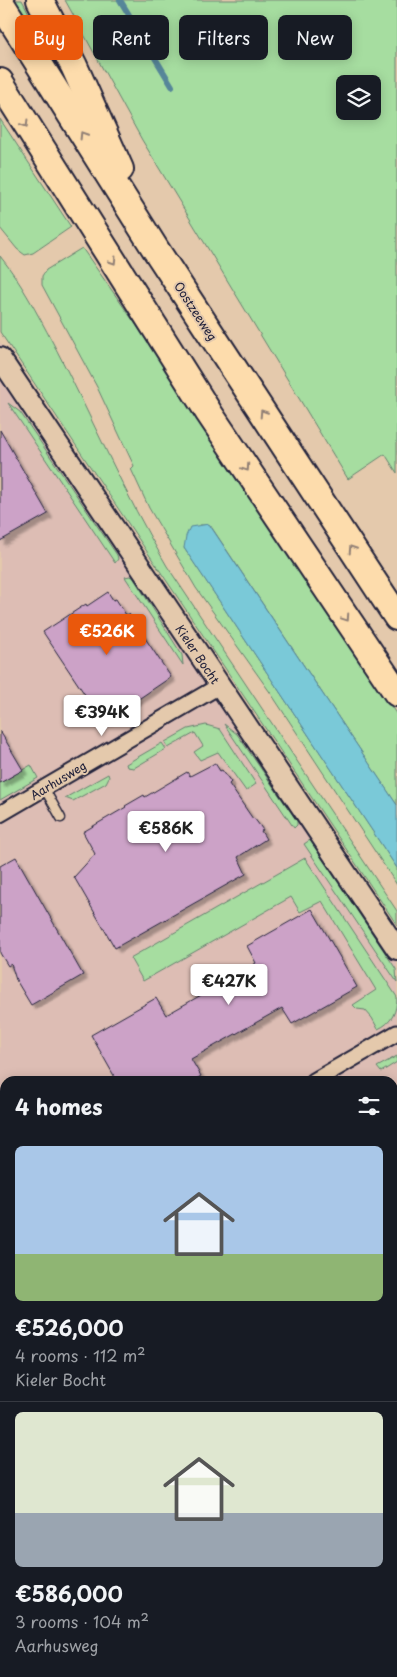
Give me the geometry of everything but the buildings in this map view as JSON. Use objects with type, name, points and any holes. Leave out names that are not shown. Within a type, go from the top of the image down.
[{"type":"highway","points":[[40,0],[74,66],[156,250]]},
{"type":"highway","name":"Oostzeeweg","points":[[0,2],[156,250],[397,617]]},
{"type":"highway","points":[[0,82],[209,413],[397,693]]},
{"type":"street","name":"Kieler Bocht","points":[[2,364],[397,949]]},
{"type":"street","name":"Aarhusweg","points":[[0,814],[219,686]]},
{"type":"street","points":[[323,1076],[397,1033]]},
{"type":"lane","points":[[44,788],[60,818]]},
{"type":"shaded area","points":[[0,342],[397,936],[397,1076],[0,1076]]},
{"type":"green space","points":[[14,0],[22,0],[30,15],[23,15]]},
{"type":"green space","points":[[65,0],[397,0],[397,473],[385,454],[348,479],[142,140],[98,60],[169,60],[169,15],[93,15],[93,51],[83,33],[83,15],[73,15]]},
{"type":"green space","points":[[0,119],[71,227],[33,253],[25,255],[17,249],[0,228]]},
{"type":"green space","points":[[82,248],[137,326],[397,715],[397,805],[210,525],[200,525],[184,548],[397,868],[397,885],[272,695],[196,588],[149,508],[131,469],[134,466],[97,387],[42,285],[42,276],[46,270]]},
{"type":"green space","points":[[0,256],[22,287],[41,320],[122,483],[167,566],[397,911],[397,925],[0,332]]},
{"type":"green space","points":[[8,403],[20,412],[117,555],[118,559],[115,563]]},
{"type":"green space","points":[[125,577],[133,577],[182,655],[183,665]]},
{"type":"green space","points":[[224,724],[237,734],[297,821],[297,825],[294,828]]},
{"type":"green space","points":[[206,725],[220,729],[256,784],[246,791],[218,752],[200,760],[194,752],[203,746],[195,733],[168,748],[165,742],[188,729]]},
{"type":"green space","points":[[162,743],[166,749],[134,768],[127,767],[126,764]]},
{"type":"green space","points":[[31,765],[38,778],[0,800],[0,783]]},
{"type":"green space","points":[[108,774],[109,777],[106,783],[73,801],[65,798]]},
{"type":"green space","points":[[310,840],[396,969],[397,982],[304,844]]},
{"type":"green space","points":[[305,858],[397,997],[395,1012],[387,1023],[378,1029],[365,1010],[357,1009],[353,1005],[376,990],[322,901],[300,912],[291,897],[143,981],[130,958]]},
{"type":"green space","points":[[397,1056],[397,1062],[381,1072],[377,1067]]},
{"type":"water","points":[[209,524],[397,805],[397,868],[184,548],[190,527]]},
{"type":"waterway","points":[[120,0],[172,86]]}]
